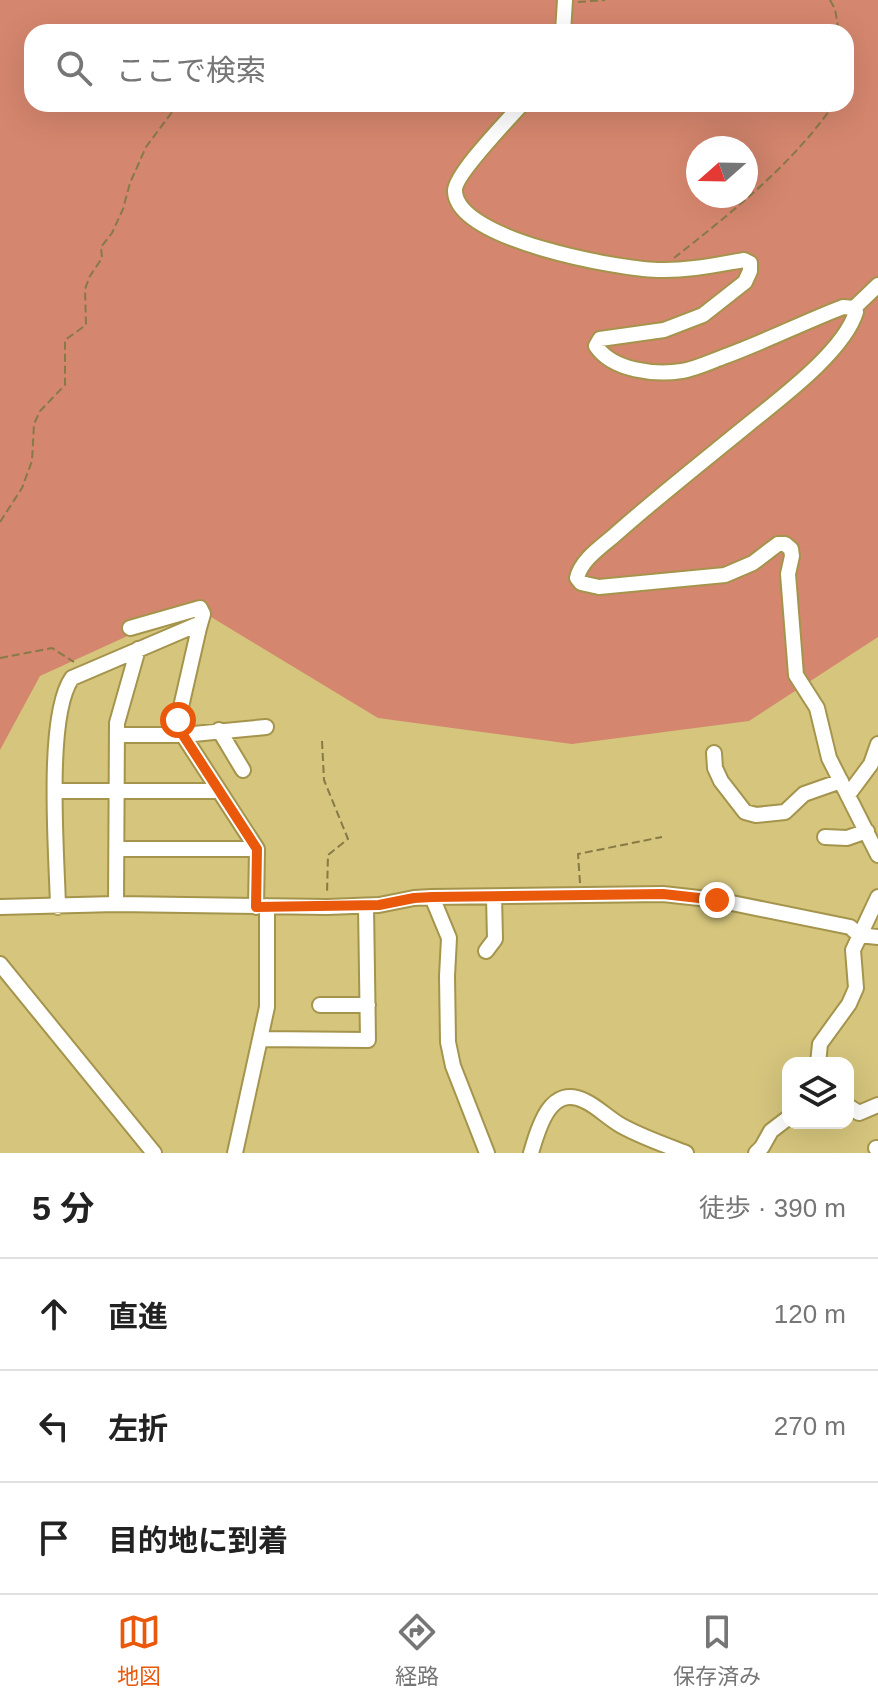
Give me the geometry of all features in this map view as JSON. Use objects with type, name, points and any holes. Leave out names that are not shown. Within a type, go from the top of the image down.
[{"type":"street","points":[[564,24],[565,2]]},
{"type":"street","points":[[515,112],[469,165],[455,190],[458,204],[483,225],[531,246],[576,258],[657,270],[688,269],[744,260],[750,263],[745,282],[703,315],[664,330],[600,339],[596,346],[613,361],[637,370],[665,373],[685,371],[765,342],[843,307],[854,308],[878,285]]},
{"type":"street","points":[[854,308],[856,312],[850,326],[805,378],[584,562],[577,578],[581,583],[599,587],[725,575],[753,563],[778,544],[785,544],[791,549],[788,574],[796,675],[817,708],[829,758],[878,855]]},
{"type":"street","points":[[130,628],[200,608],[203,614],[178,720],[183,735],[257,849],[267,1007],[235,1153]]},
{"type":"street","points":[[58,907],[57,720],[66,686],[72,678],[190,626],[199,628]]},
{"type":"street","points":[[116,904],[117,723],[138,649]]},
{"type":"street","points":[[117,735],[183,735],[266,727]]},
{"type":"street","points":[[219,730],[243,770]]},
{"type":"street","points":[[714,753],[715,768],[721,781],[745,812],[756,815],[785,812],[804,794],[844,788],[871,764],[878,744]]},
{"type":"street","points":[[56,791],[218,791]]},
{"type":"street","points":[[825,837],[847,838],[867,831]]},
{"type":"street","points":[[118,849],[257,849]]},
{"type":"street","points":[[0,907],[116,904],[327,907],[366,906],[432,897],[663,894],[717,900],[850,927],[859,935],[878,937]]},
{"type":"street","points":[[432,897],[449,938],[448,1042],[453,1066],[487,1153]]},
{"type":"street","points":[[486,951],[495,939],[494,897]]},
{"type":"street","points":[[819,1057],[820,1044],[849,1004],[856,988],[853,950],[878,897]]},
{"type":"street","points":[[261,1039],[368,1040],[366,906]]},
{"type":"street","points":[[0,964],[154,1153]]},
{"type":"street","points":[[320,1005],[368,1005]]},
{"type":"street","points":[[531,1153],[546,1111],[556,1101],[571,1097],[584,1100],[622,1126],[686,1153]]},
{"type":"street","points":[[854,1110],[859,1113],[878,1105]]},
{"type":"street","points":[[756,1153],[771,1131],[782,1123]]},
{"type":"path","points":[[565,2],[605,0]]},
{"type":"path","points":[[830,0],[838,24]]},
{"type":"path","points":[[0,522],[22,488],[32,461],[34,424],[40,411],[65,385],[65,340],[86,325],[85,289],[102,258],[102,243],[112,233],[146,147],[172,112]]},
{"type":"path","points":[[657,270],[740,206],[828,112]]},
{"type":"path","points":[[0,658],[52,648],[88,671]]},
{"type":"path","points":[[322,741],[324,780],[348,839],[328,855],[327,907]]},
{"type":"path","points":[[582,896],[578,854],[662,837]]},
{"type":"shaded area","points":[[0,0],[878,0],[878,637],[749,721],[572,744],[378,718],[193,606],[40,676],[0,750]]},
{"type":"route","points":[[178,720],[183,735],[257,849],[256,907],[379,905],[432,897],[663,894],[717,900]]}]
